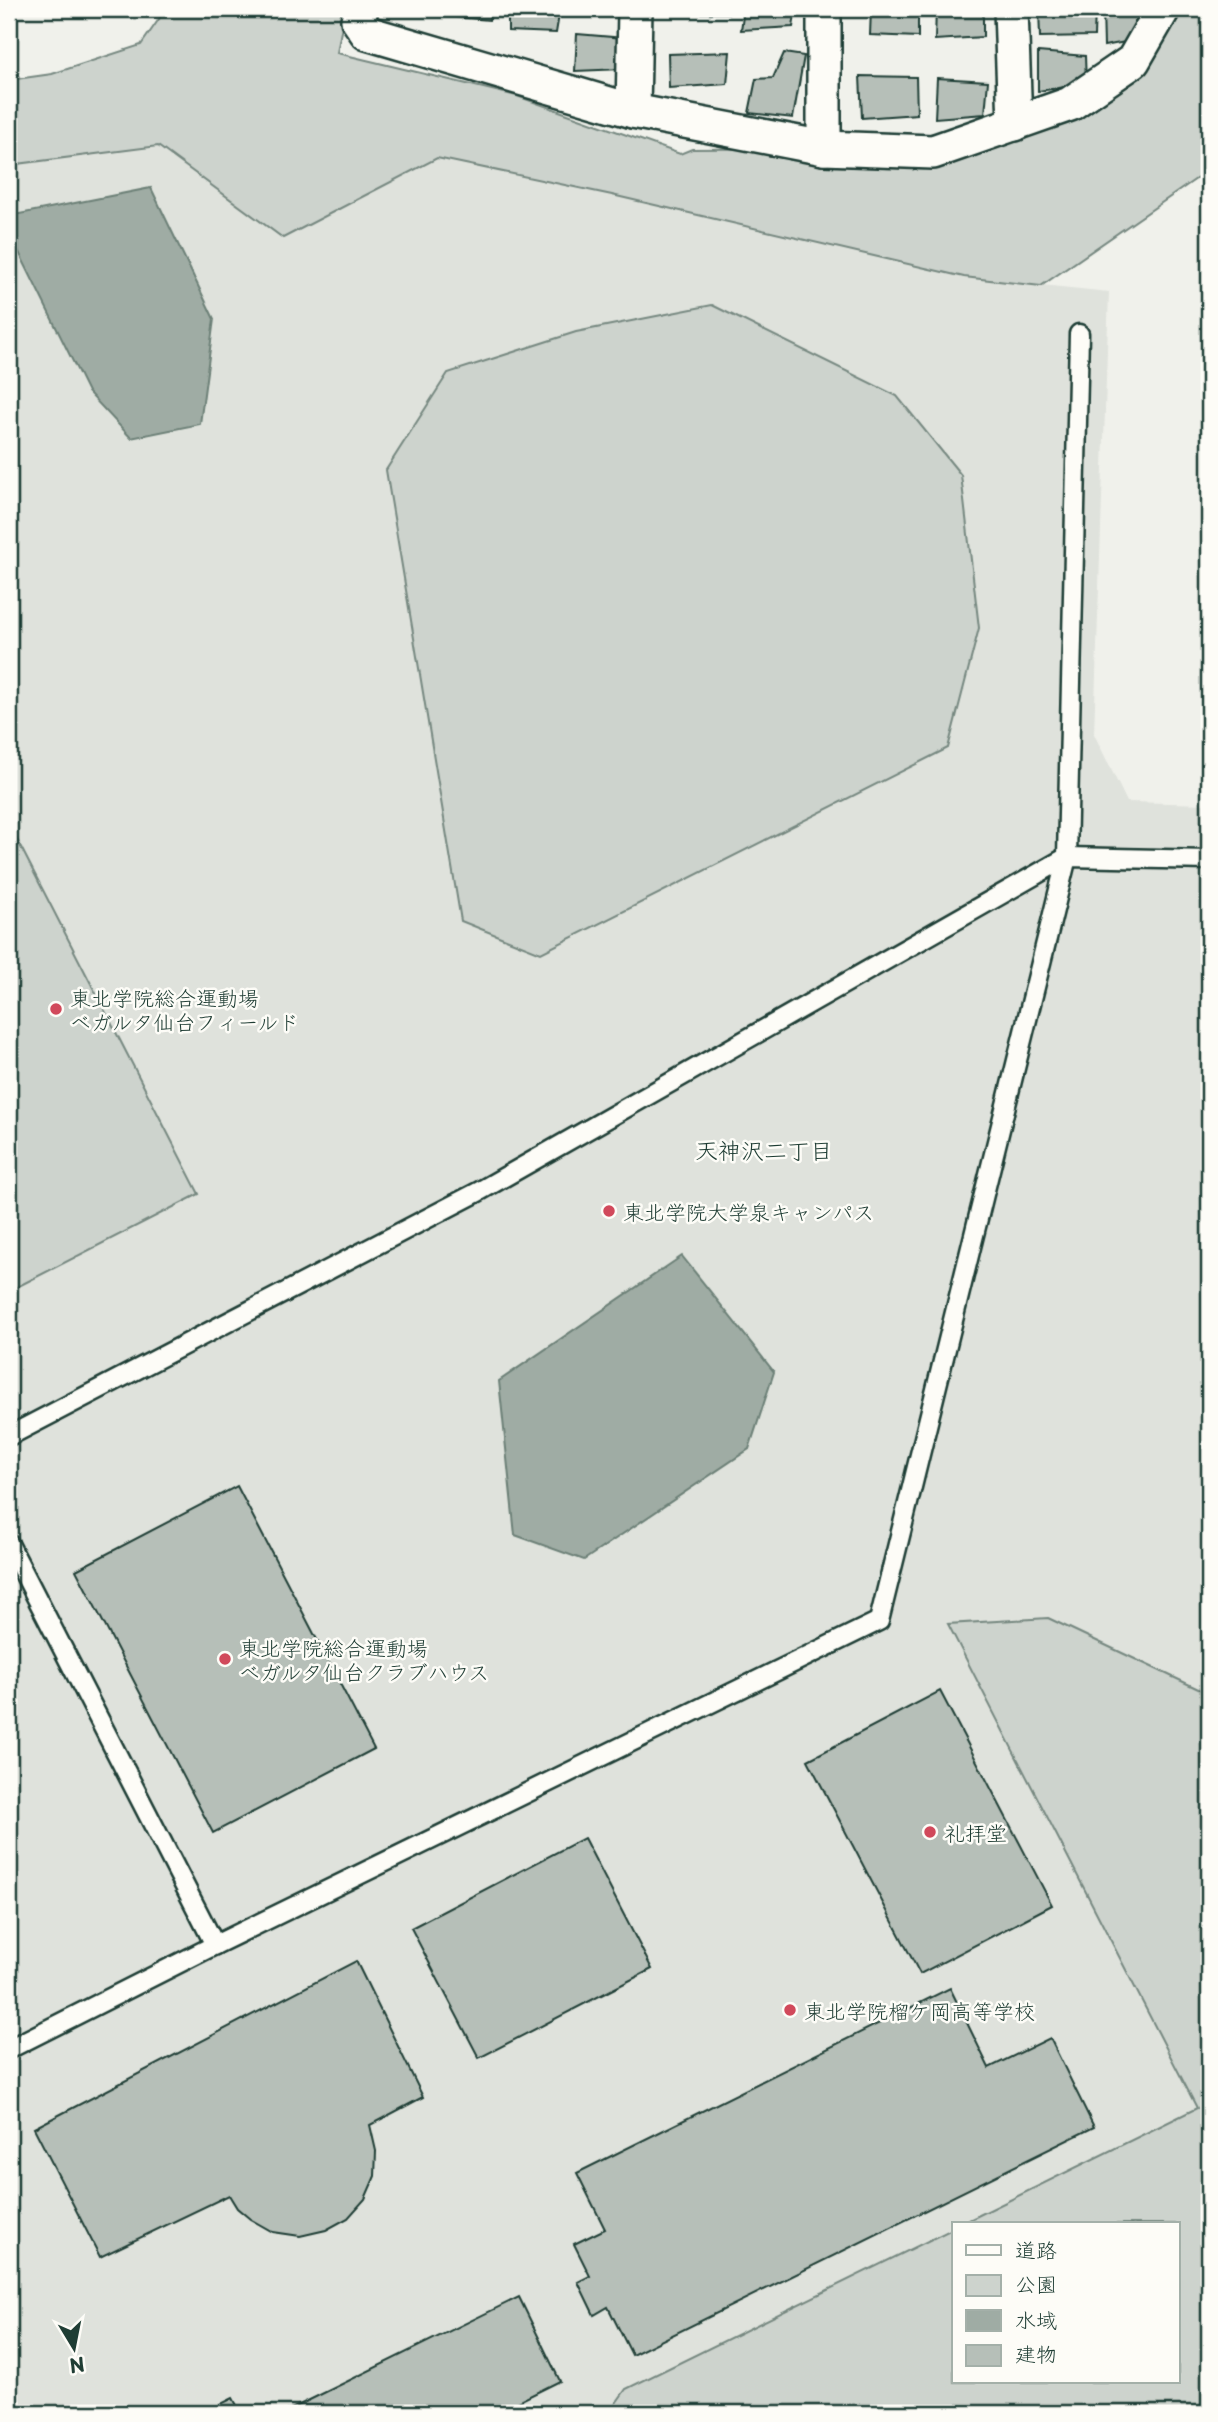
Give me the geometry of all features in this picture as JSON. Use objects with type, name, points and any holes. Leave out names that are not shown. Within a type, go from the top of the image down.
[{"type":"street","points":[[361,9],[358,20],[367,33],[633,111],[824,148],[933,152],[1070,104],[1133,61],[1163,9]]},
{"type":"street","points":[[633,111],[635,9]]},
{"type":"street","points":[[824,9],[824,148]]},
{"type":"street","points":[[1011,9],[1015,124]]},
{"type":"lane","points":[[9,2049],[215,1945],[879,1621],[1067,857],[1079,334]]},
{"type":"lane","points":[[9,1436],[478,1192],[1067,857],[1209,860]]},
{"type":"lane","points":[[9,1544],[215,1945]]},
{"type":"shaded area","name":"東北学院大学泉キャンパス","points":[[158,146],[283,238],[436,158],[612,195],[964,277],[1109,292],[1094,734],[1127,802],[1209,804],[1209,1694],[1048,1618],[949,1624],[1198,2108],[965,2222],[952,2222],[952,2229],[626,2389],[609,2413],[9,2413],[9,165]]},
{"type":"green space","points":[[166,9],[345,9],[337,53],[517,96],[680,154],[692,149],[824,148],[933,152],[1070,104],[1163,9],[1209,9],[1209,170],[1041,286],[964,277],[612,195],[437,158],[283,238],[158,146],[9,165],[9,80],[52,74],[141,45]]},
{"type":"green space","points":[[712,305],[897,396],[961,475],[979,628],[948,748],[541,953],[461,921],[386,470],[448,373],[576,332]]},
{"type":"green space","name":"東北学院総合運動場 ベガルタ仙台フィールド","points":[[9,824],[199,1194],[9,1291]]},
{"type":"green space","points":[[1048,1618],[1209,1694],[1209,2413],[609,2413],[626,2389],[952,2229],[952,2384],[1180,2384],[1180,2222],[965,2222],[1197,2108],[948,1624]]},
{"type":"water","points":[[151,188],[214,319],[200,424],[131,438],[88,392],[9,232],[9,216]]},
{"type":"water","points":[[682,1256],[774,1372],[749,1449],[584,1560],[515,1535],[499,1381]]},
{"type":"building","points":[[422,9],[491,9],[489,20],[422,14]]},
{"type":"building","points":[[508,9],[560,9],[556,33],[508,31]]},
{"type":"building","points":[[670,9],[728,9],[728,13],[670,13]]},
{"type":"building","points":[[744,9],[796,9],[793,27],[741,30]]},
{"type":"building","points":[[871,9],[918,9],[918,37],[870,35]]},
{"type":"building","points":[[936,9],[983,9],[983,37],[935,40]]},
{"type":"building","points":[[1039,9],[1095,9],[1094,36],[1040,37]]},
{"type":"building","points":[[1103,9],[1139,10],[1136,40],[1104,46]]},
{"type":"building","points":[[577,34],[624,38],[623,69],[575,71]]},
{"type":"building","points":[[730,52],[727,84],[669,88],[668,54]]},
{"type":"building","points":[[1038,52],[1085,56],[1086,84],[1038,91]]},
{"type":"building","points":[[784,53],[804,56],[793,118],[749,113],[756,79],[773,78]]},
{"type":"building","points":[[860,76],[916,77],[917,114],[862,118]]},
{"type":"building","points":[[937,78],[988,81],[985,114],[935,118]]},
{"type":"building","name":"東北学院総合運動場 べガルタ仙台クラブハウス","points":[[237,1486],[374,1749],[213,1833],[76,1570]]},
{"type":"building","name":"礼拝堂","points":[[940,1691],[1052,1905],[920,1974],[808,1760]]},
{"type":"building","points":[[584,1838],[652,1969],[479,2058],[411,1928]]},
{"type":"building","points":[[356,1961],[423,2097],[370,2125],[376,2151],[375,2176],[365,2199],[348,2218],[326,2230],[300,2236],[273,2232],[250,2219],[237,2208],[229,2195],[100,2257],[34,2128]]},
{"type":"building","points":[[950,1988],[989,2068],[1050,2038],[1094,2127],[632,2355],[608,2307],[594,2315],[578,2282],[590,2276],[574,2244],[605,2229],[577,2173]]},
{"type":"building","points":[[519,2297],[560,2381],[495,2413],[283,2413]]},
{"type":"building","points":[[233,2398],[241,2413],[203,2413]]},
{"type":"place","name":"東北学院総合運動場 ベガルタ仙台フィールド","points":[[56,1009]]},
{"type":"place","name":"東北学院大学泉キャンパス","points":[[609,1211]]},
{"type":"place","name":"東北学院総合運動場 べガルタ仙台クラブハウス","points":[[225,1659]]},
{"type":"place","name":"礼拝堂","points":[[930,1832]]},
{"type":"place","name":"東北学院榴ケ岡高等学校","points":[[790,2010]]},
{"type":"district","name":"天神沢二丁目","points":[[764,1149]]}]
